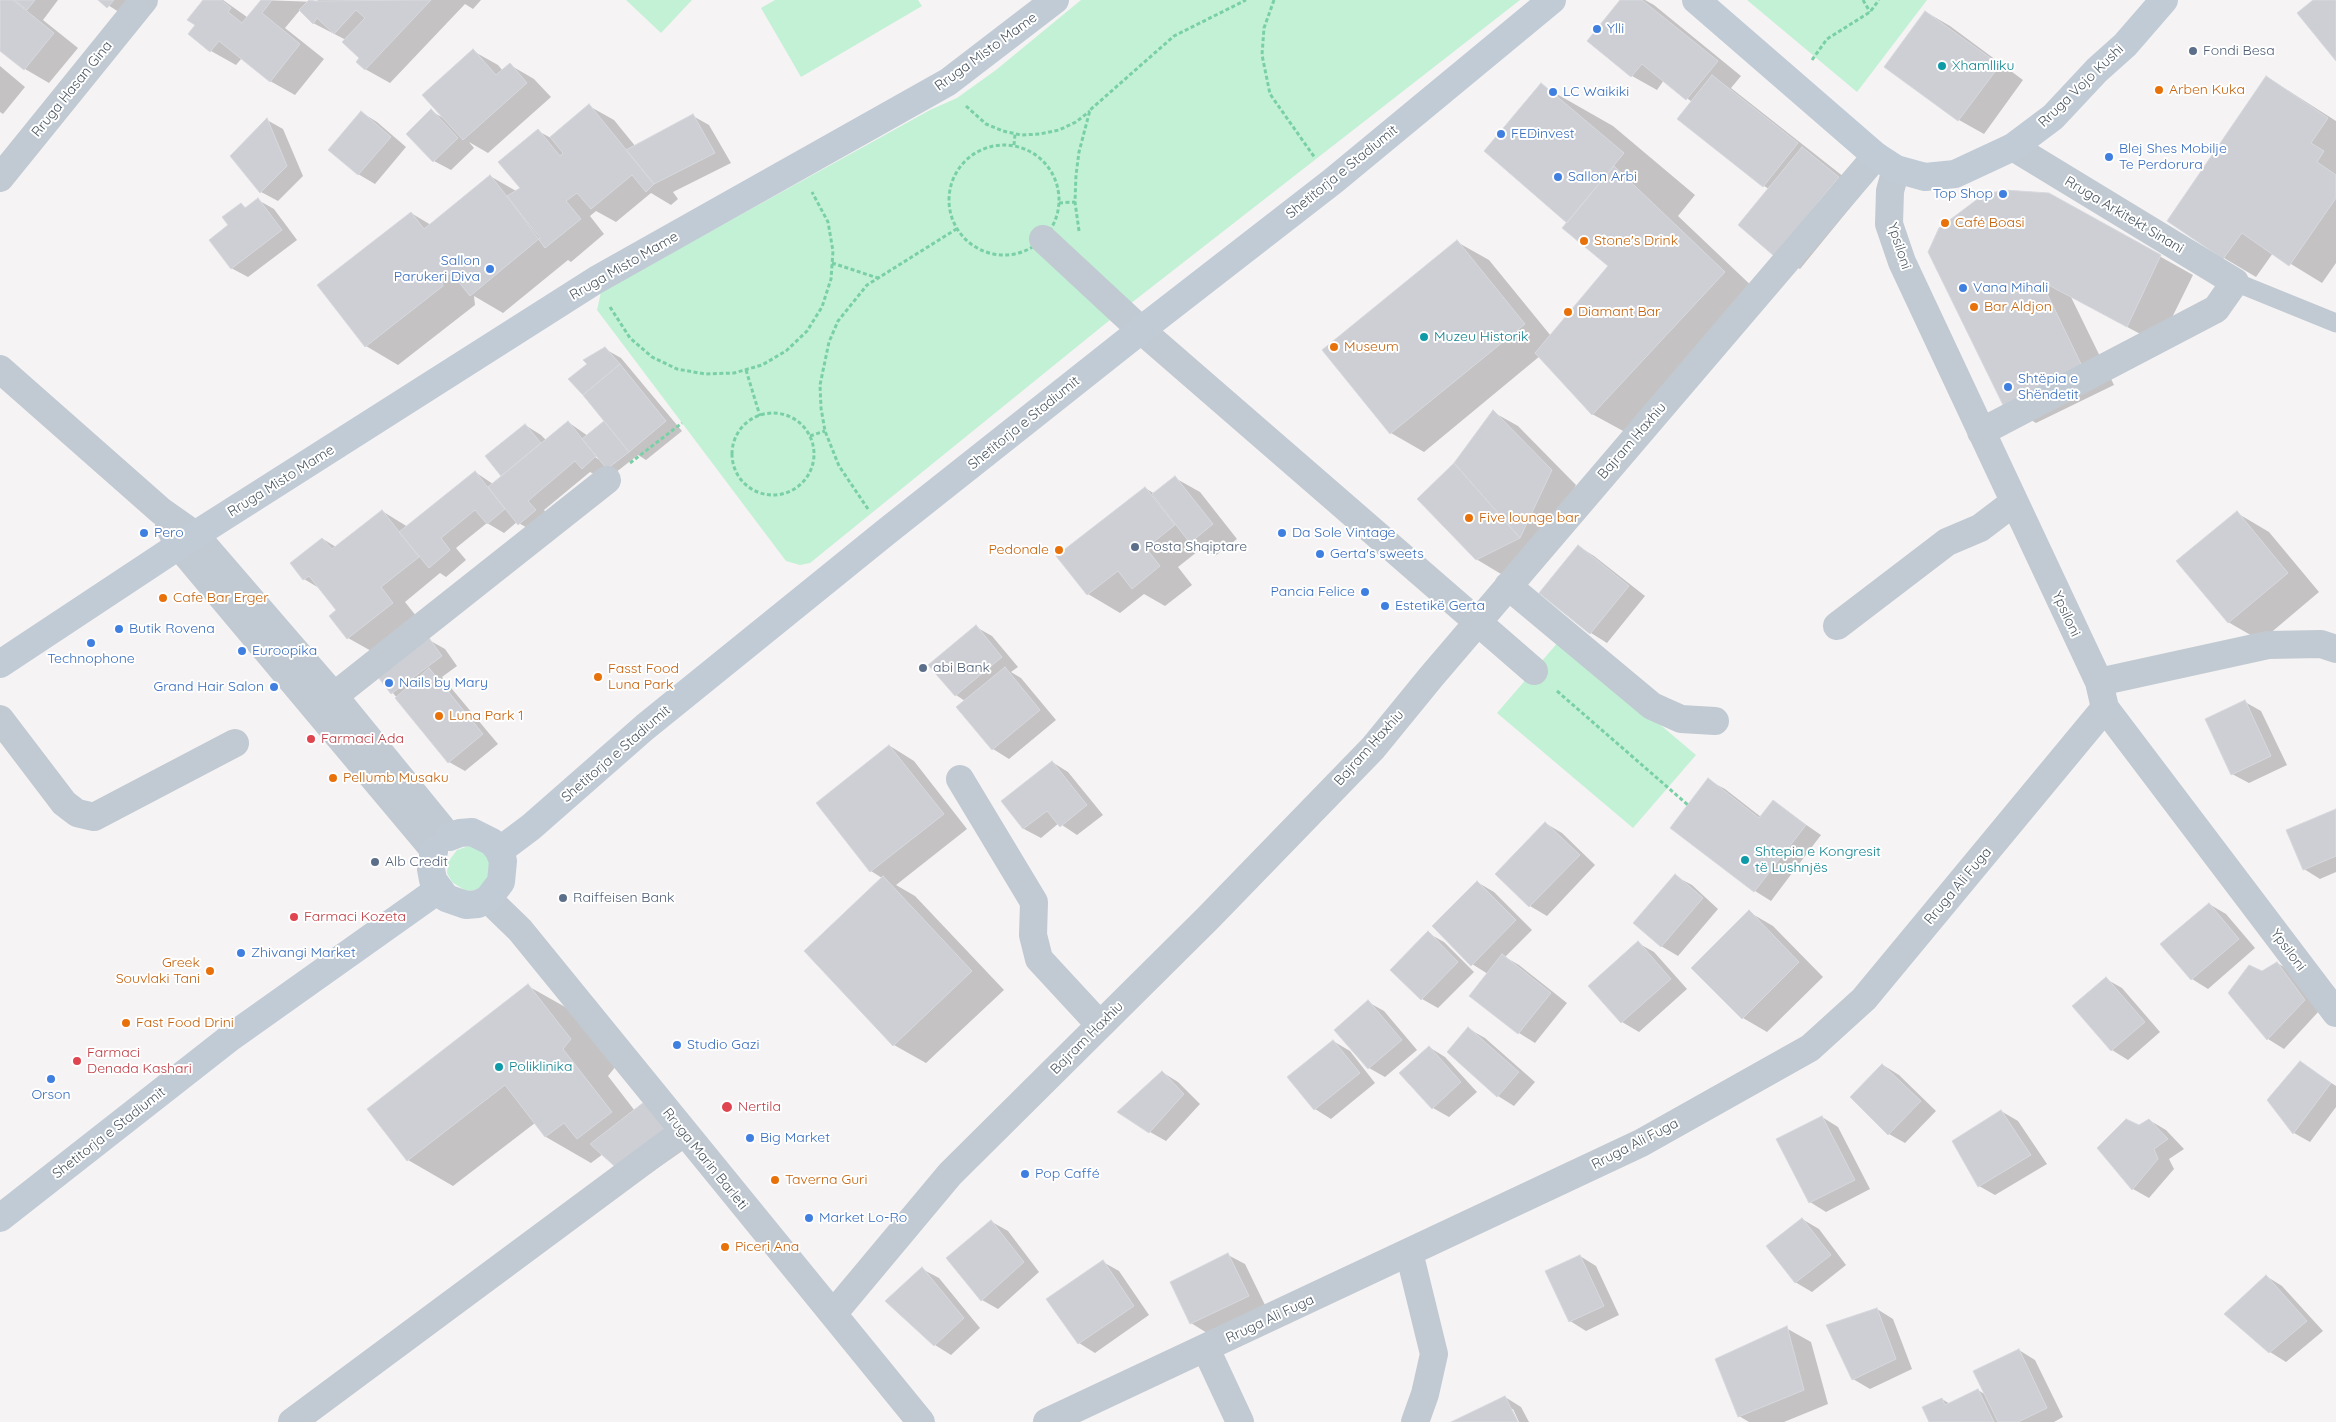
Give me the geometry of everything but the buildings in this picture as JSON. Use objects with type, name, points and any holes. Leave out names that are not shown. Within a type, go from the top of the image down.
[{"type":"main road","name":"Shetitorja e Stadiumit","points":[[499,851],[531,827],[646,727],[886,532],[1333,181],[1552,0]]},
{"type":"main road","points":[[1696,0],[1886,162]]},
{"type":"main road","name":"Rruga Vojo Kushi","points":[[1886,162],[1925,176],[1955,174],[2013,148],[2053,117],[2097,70],[2125,45],[2164,0]]},
{"type":"main road","name":"Rruga Misto Mame","points":[[0,664],[187,541],[596,280],[800,167],[948,82],[1040,5]]},
{"type":"main road","points":[[472,832],[492,842],[499,851],[503,861],[502,877],[496,892],[488,899],[478,904],[466,905],[450,900],[438,890],[431,869],[442,844],[460,833],[472,832]]},
{"type":"main road","name":"Shetitorja e Stadiumit","points":[[0,1218],[232,1036],[438,890]]},
{"type":"street","name":"Rruga Hasan Gina","points":[[0,178],[144,0]]},
{"type":"street","name":"Rruga Arkitekt Sinani","points":[[2013,148],[2235,282]]},
{"type":"street","name":"Ypsiloni","points":[[1886,162],[1890,191],[1889,224],[1902,262],[2099,682],[2105,708],[2336,1013]]},
{"type":"street","name":"Bajram Haxhiu","points":[[833,1314],[950,1174],[1100,1025],[1372,748],[1508,586],[1886,162]]},
{"type":"street","points":[[1043,239],[1141,330],[1534,671]]},
{"type":"street","points":[[1981,432],[2216,309],[2235,282]]},
{"type":"street","points":[[0,370],[161,511],[442,844]]},
{"type":"street","points":[[334,696],[608,480]]},
{"type":"street","points":[[1837,626],[1947,542],[1980,528],[2014,502]]},
{"type":"street","points":[[187,541],[334,696],[442,844]]},
{"type":"street","points":[[1508,586],[1652,706],[1681,719],[1715,721]]},
{"type":"street","points":[[2099,682],[2268,645],[2321,644],[2336,649]]},
{"type":"street","name":"Rruga Ali Fuga","points":[[1047,1422],[1206,1349],[1641,1143],[1810,1048],[1864,999],[2105,708]]},
{"type":"street","points":[[0,719],[64,803],[77,813],[94,817],[235,743]]},
{"type":"street","points":[[960,780],[1034,902],[1032,935],[1039,959],[1100,1025]]},
{"type":"street","name":"Rruga Marin Barleti","points":[[488,899],[520,930],[921,1422]]},
{"type":"street","points":[[292,1422],[683,1132]]},
{"type":"street","points":[[1409,1252],[1434,1354],[1425,1394],[1415,1422]]},
{"type":"street","points":[[1206,1349],[1240,1422]]},
{"type":"lane","points":[[2235,282],[2336,323]]},
{"type":"path","points":[[948,82],[958,98],[986,124],[1015,134],[1040,134],[1059,130],[1076,122],[1174,36],[1246,0]]},
{"type":"path","points":[[1274,0],[1264,28],[1262,55],[1270,94],[1333,181]]},
{"type":"path","points":[[1863,0],[1870,12]]},
{"type":"path","points":[[1795,85],[1827,39],[1870,12],[1879,0]]},
{"type":"path","points":[[1086,278],[1076,202],[1079,152],[1090,110]]},
{"type":"path","points":[[1014,145],[1015,134]]},
{"type":"path","points":[[1014,145],[1027,149],[1047,166],[1054,177],[1059,203],[1057,216],[1043,239],[1021,252],[994,254],[970,243],[958,228],[950,209],[949,196],[957,171],[976,152],[988,147],[1014,145]]},
{"type":"path","points":[[596,280],[630,338],[652,357],[677,369],[705,374],[734,373],[762,365],[786,351],[807,331],[822,307],[830,279],[833,250],[828,222],[800,167]]},
{"type":"path","points":[[1059,203],[1076,202]]},
{"type":"path","points":[[886,532],[839,466],[825,431],[820,385],[829,342],[838,320],[867,285],[958,228]]},
{"type":"path","points":[[832,263],[878,278]]},
{"type":"path","points":[[746,370],[760,416]]},
{"type":"path","points":[[780,414],[792,418],[810,436],[814,448],[814,462],[810,474],[802,484],[792,491],[779,496],[766,495],[754,491],[743,483],[736,473],[732,461],[736,435],[744,425],[760,416],[780,414]]},
{"type":"path","points":[[608,480],[682,423]]},
{"type":"path","points":[[810,436],[825,431]]},
{"type":"path","points":[[1534,671],[1688,805]]},
{"type":"green space","points":[[626,0],[692,0],[661,33]]},
{"type":"green space","points":[[775,0],[918,0],[922,6],[801,77],[761,8]]},
{"type":"green space","points":[[1081,0],[1520,0],[1121,311],[810,563],[800,565],[786,561],[597,310],[601,292],[930,110],[957,98],[996,70]]},
{"type":"green space","points":[[1747,0],[1927,0],[1857,92]]},
{"type":"green space","points":[[1560,640],[1696,755],[1633,828],[1497,713]]},
{"type":"green space","points":[[472,845],[490,856],[489,881],[476,890],[466,891],[452,882],[447,873],[448,862],[457,850]]},
{"type":"place","name":"Ylli","points":[[1597,29]]},
{"type":"place","name":"Fondi Besa","points":[[2193,51]]},
{"type":"place","name":"Xhamlliku","points":[[1942,66]]},
{"type":"place","name":"Arben Kuka","points":[[2159,90]]},
{"type":"place","name":"LC Waikiki","points":[[1553,92]]},
{"type":"place","name":"FEDinvest","points":[[1501,134]]},
{"type":"place","name":"Blej Shes Mobilje Te Perdorura","points":[[2109,157]]},
{"type":"place","name":"Sallon Arbi","points":[[1558,177]]},
{"type":"place","name":"Top Shop","points":[[2003,194]]},
{"type":"place","name":"Café Boasi","points":[[1945,223]]},
{"type":"place","name":"Stone's Drink","points":[[1584,241]]},
{"type":"place","name":"Sallon Parukeri Diva","points":[[490,269]]},
{"type":"place","name":"Vana Mihali","points":[[1963,288]]},
{"type":"place","name":"Bar Aldjon","points":[[1974,307]]},
{"type":"place","name":"Diamant Bar","points":[[1568,312]]},
{"type":"place","name":"Muzeu Historik","points":[[1424,337]]},
{"type":"place","name":"Museum","points":[[1334,347]]},
{"type":"place","name":"Shtëpia e Shëndetit","points":[[2008,387]]},
{"type":"place","name":"Five lounge bar","points":[[1469,518]]},
{"type":"place","name":"Pero","points":[[144,533]]},
{"type":"place","name":"Da Sole Vintage","points":[[1282,533]]},
{"type":"place","name":"Posta Shqiptare","points":[[1135,547]]},
{"type":"place","name":"Pedonale","points":[[1059,550]]},
{"type":"place","name":"Gerta's sweets","points":[[1320,554]]},
{"type":"place","name":"Pancia Felice","points":[[1365,592]]},
{"type":"place","name":"Cafe Bar Erger","points":[[163,598]]},
{"type":"place","name":"Estetikë Gerta","points":[[1385,606]]},
{"type":"place","name":"Butik Rovena","points":[[119,629]]},
{"type":"place","name":"Technophone","points":[[91,643]]},
{"type":"place","name":"Euroopika","points":[[242,651]]},
{"type":"place","name":"abi Bank","points":[[923,668]]},
{"type":"place","name":"Fasst Food Luna Park","points":[[598,677]]},
{"type":"place","name":"Nails by Mary","points":[[389,683]]},
{"type":"place","name":"Grand Hair Salon","points":[[274,687]]},
{"type":"place","name":"Luna Park 1","points":[[439,716]]},
{"type":"place","name":"Farmaci Ada","points":[[311,739]]},
{"type":"place","name":"Pellumb Musaku","points":[[333,778]]},
{"type":"place","name":"Shtepia e Kongresit të Lushnjës","points":[[1745,860]]},
{"type":"place","name":"Alb Credit","points":[[375,862]]},
{"type":"place","name":"Raiffeisen Bank","points":[[563,898]]},
{"type":"place","name":"Farmaci Kozeta","points":[[294,917]]},
{"type":"place","name":"Zhivangi Market","points":[[241,953]]},
{"type":"place","name":"Greek Souvlaki Tani","points":[[210,971]]},
{"type":"place","name":"Fast Food Drini","points":[[126,1023]]},
{"type":"place","name":"Studio Gazi","points":[[677,1045]]},
{"type":"place","name":"Farmaci Denada Kashari","points":[[77,1061]]},
{"type":"place","name":"Poliklinika","points":[[499,1067]]},
{"type":"place","name":"Orson","points":[[51,1079]]},
{"type":"place","name":"Nertila","points":[[727,1107]]},
{"type":"place","name":"Big Market","points":[[750,1138]]},
{"type":"place","name":"Pop Caffé","points":[[1025,1174]]},
{"type":"place","name":"Taverna Guri","points":[[775,1180]]},
{"type":"place","name":"Market Lo-Ro","points":[[809,1218]]},
{"type":"place","name":"Piceri Ana","points":[[725,1247]]}]
